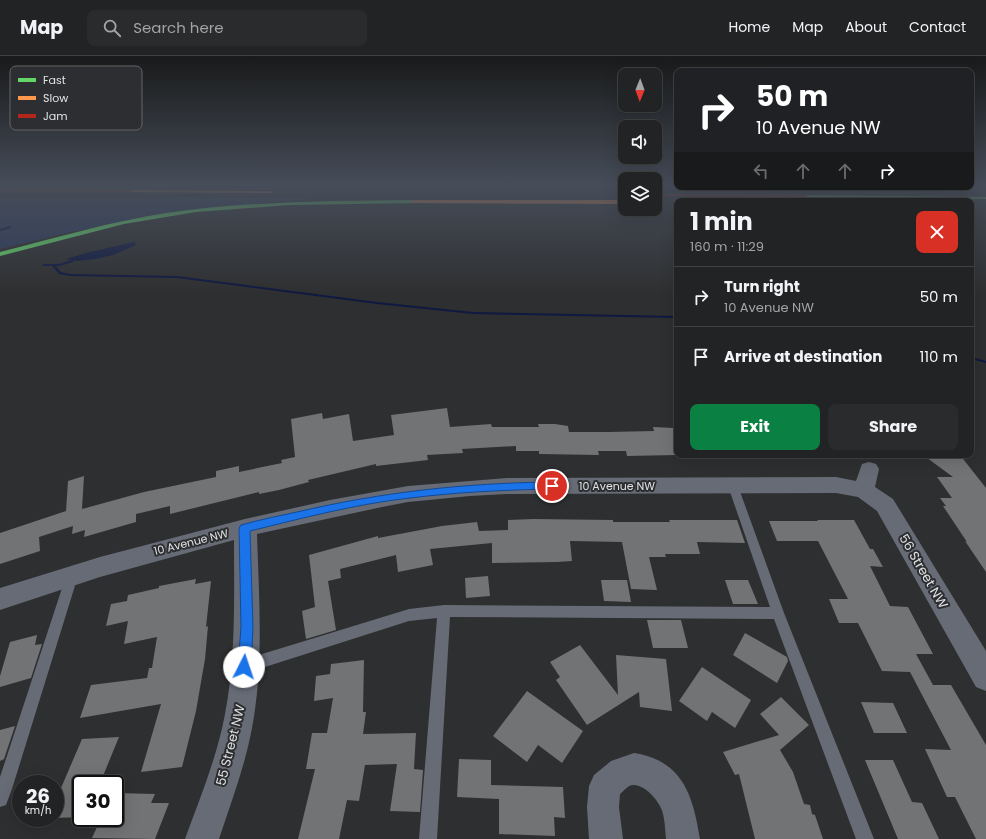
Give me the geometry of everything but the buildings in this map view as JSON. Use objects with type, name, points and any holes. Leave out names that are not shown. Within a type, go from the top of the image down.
[{"type":"highway","points":[[0,254],[86,232],[137,222]]},
{"type":"street","name":"10 Avenue NW","points":[[0,599],[133,557],[245,528],[368,501],[459,488],[507,486],[836,485],[867,480]]},
{"type":"street","name":"56 Street NW","points":[[867,480],[885,505],[986,677]]},
{"type":"street","name":"55 Street NW","points":[[202,839],[228,763],[240,714],[247,627],[245,528]]},
{"type":"street","points":[[606,839],[603,807],[605,786],[618,774],[633,769],[651,775],[662,783],[675,801],[683,839]]},
{"type":"lane","points":[[734,486],[778,613],[865,839]]},
{"type":"lane","points":[[2,793],[73,575]]},
{"type":"lane","points":[[244,667],[409,615],[444,611],[778,613]]},
{"type":"lane","points":[[428,839],[444,611]]},
{"type":"shaded area","points":[[0,222],[126,222],[66,233],[0,249]]},
{"type":"shaded area","points":[[134,242],[136,245],[113,255],[77,261],[66,259],[86,253]]},
{"type":"waterway","points":[[0,230],[10,227]]},
{"type":"waterway","points":[[53,265],[59,265],[72,261]]},
{"type":"waterway","points":[[44,265],[53,265]]},
{"type":"waterway","points":[[53,265],[60,273],[70,275],[177,277],[377,303],[473,313],[674,317]]},
{"type":"waterway","points":[[974,359],[986,362]]},
{"type":"traffic: fast","points":[[0,254],[126,222]]},
{"type":"route","points":[[244,667],[247,627],[245,528],[327,509],[409,494],[459,488],[495,486],[552,486]]}]
